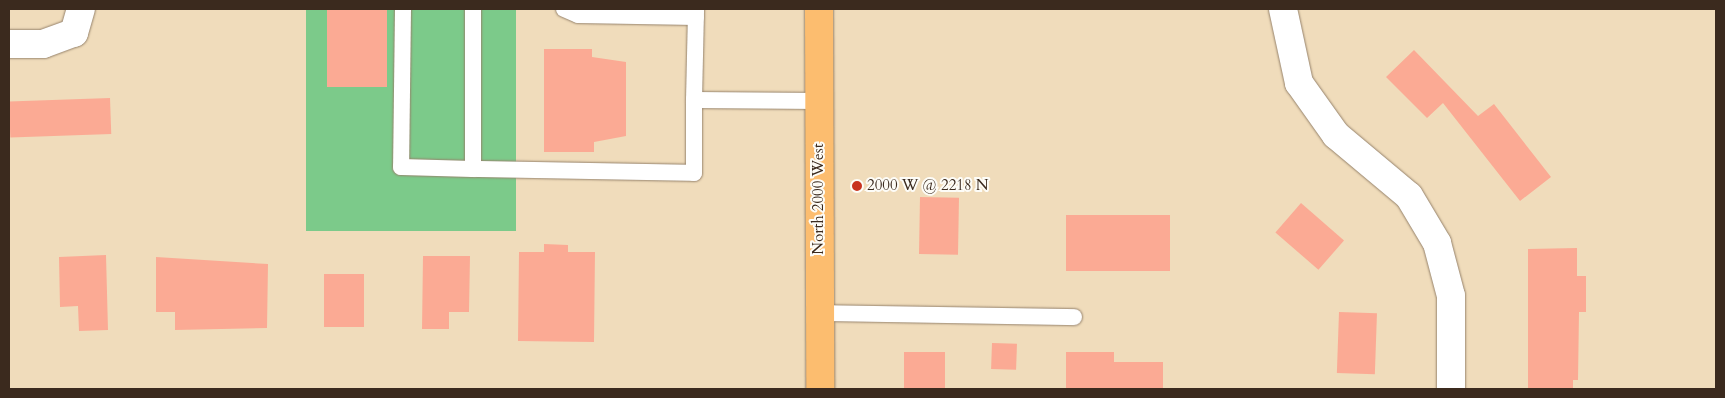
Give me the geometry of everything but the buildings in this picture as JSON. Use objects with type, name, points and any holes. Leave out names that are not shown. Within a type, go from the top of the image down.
[{"type":"main road","name":"North 2000 West","points":[[819,9],[820,389]]},
{"type":"street","points":[[1283,9],[1299,83],[1336,135],[1409,196],[1438,243],[1451,296],[1451,389]]},
{"type":"street","points":[[9,44],[43,44],[77,21]]},
{"type":"lane","points":[[403,9],[401,167],[474,170],[694,173],[696,13],[578,15],[564,9]]},
{"type":"lane","points":[[474,9],[474,170]]},
{"type":"lane","points":[[694,100],[819,101]]},
{"type":"lane","points":[[819,313],[1074,317]]},
{"type":"green space","points":[[306,9],[516,9],[516,231],[306,231]]},
{"type":"place","name":"2000 W @ 2218 N","points":[[857,186]]}]
